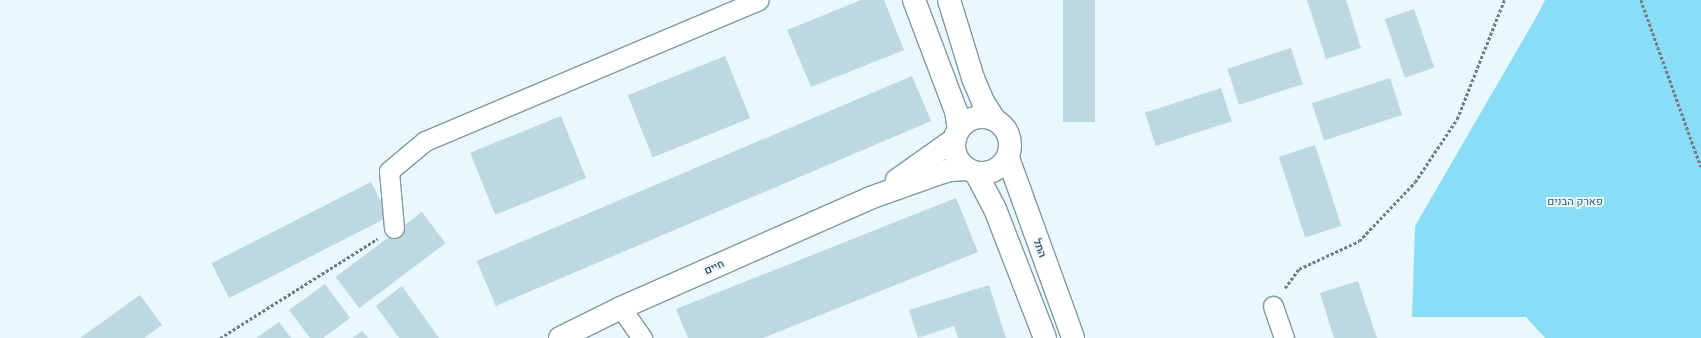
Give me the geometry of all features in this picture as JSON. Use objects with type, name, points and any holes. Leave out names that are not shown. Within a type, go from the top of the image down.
[{"type":"main road","points":[[914,0],[956,111],[957,135],[955,154],[971,171],[995,209],[1045,338]]},
{"type":"main road","points":[[949,0],[973,78],[983,102],[994,119],[1001,124],[1007,132],[1010,149],[1008,158],[1002,166],[995,171],[985,174],[971,171]]},
{"type":"main road","points":[[957,135],[968,121],[985,117],[994,119]]},
{"type":"main road","name":"חיים","points":[[870,198],[957,135]]},
{"type":"main road","name":"התל","points":[[1008,158],[1073,338]]},
{"type":"main road","name":"חיים","points":[[560,338],[621,308],[870,198],[950,170],[971,171]]},
{"type":"street","points":[[394,228],[389,171],[424,141],[758,0]]},
{"type":"street","points":[[1273,306],[1284,338]]},
{"type":"street","points":[[621,308],[642,338]]},
{"type":"path","points":[[1273,306],[1299,269],[1359,241],[1415,182],[1457,119],[1504,0]]},
{"type":"path","points":[[1641,0],[1701,167]]},
{"type":"path","points":[[220,338],[394,228]]},
{"type":"green space","name":"פארק הבנים","points":[[1545,0],[1701,0],[1701,338],[1545,338],[1526,317],[1412,317],[1415,226]]},
{"type":"building","points":[[861,0],[884,0],[904,50],[811,87],[787,30]]},
{"type":"building","points":[[1063,0],[1095,0],[1095,122],[1063,122]]},
{"type":"building","points":[[1307,0],[1346,0],[1361,48],[1326,59]]},
{"type":"building","points":[[1414,9],[1434,68],[1405,78],[1385,19]]},
{"type":"building","points":[[1291,48],[1303,84],[1239,105],[1227,69]]},
{"type":"building","points":[[725,56],[750,118],[653,157],[628,95]]},
{"type":"building","points":[[912,76],[931,121],[496,306],[477,261]]},
{"type":"building","points":[[1390,78],[1402,115],[1324,140],[1312,103]]},
{"type":"building","points":[[1221,88],[1232,121],[1156,146],[1145,113]]},
{"type":"building","points":[[561,116],[586,178],[495,215],[470,153]]},
{"type":"building","points":[[1315,145],[1341,226],[1305,238],[1279,157]]},
{"type":"building","points":[[371,182],[389,217],[229,298],[212,263]]},
{"type":"building","points":[[956,198],[978,252],[763,338],[688,338],[676,309]]},
{"type":"building","points":[[422,212],[445,243],[359,308],[336,277]]},
{"type":"building","points":[[1358,281],[1377,338],[1334,338],[1320,293]]},
{"type":"building","points":[[325,284],[350,318],[323,338],[310,338],[289,310]]},
{"type":"building","points":[[989,285],[1006,338],[958,338],[954,326],[918,338],[909,310]]},
{"type":"building","points":[[402,286],[439,338],[399,338],[376,306]]},
{"type":"building","points":[[140,295],[162,325],[144,338],[80,338]]},
{"type":"building","points":[[279,322],[291,338],[256,338]]},
{"type":"building","points":[[362,331],[368,338],[352,338]]}]
